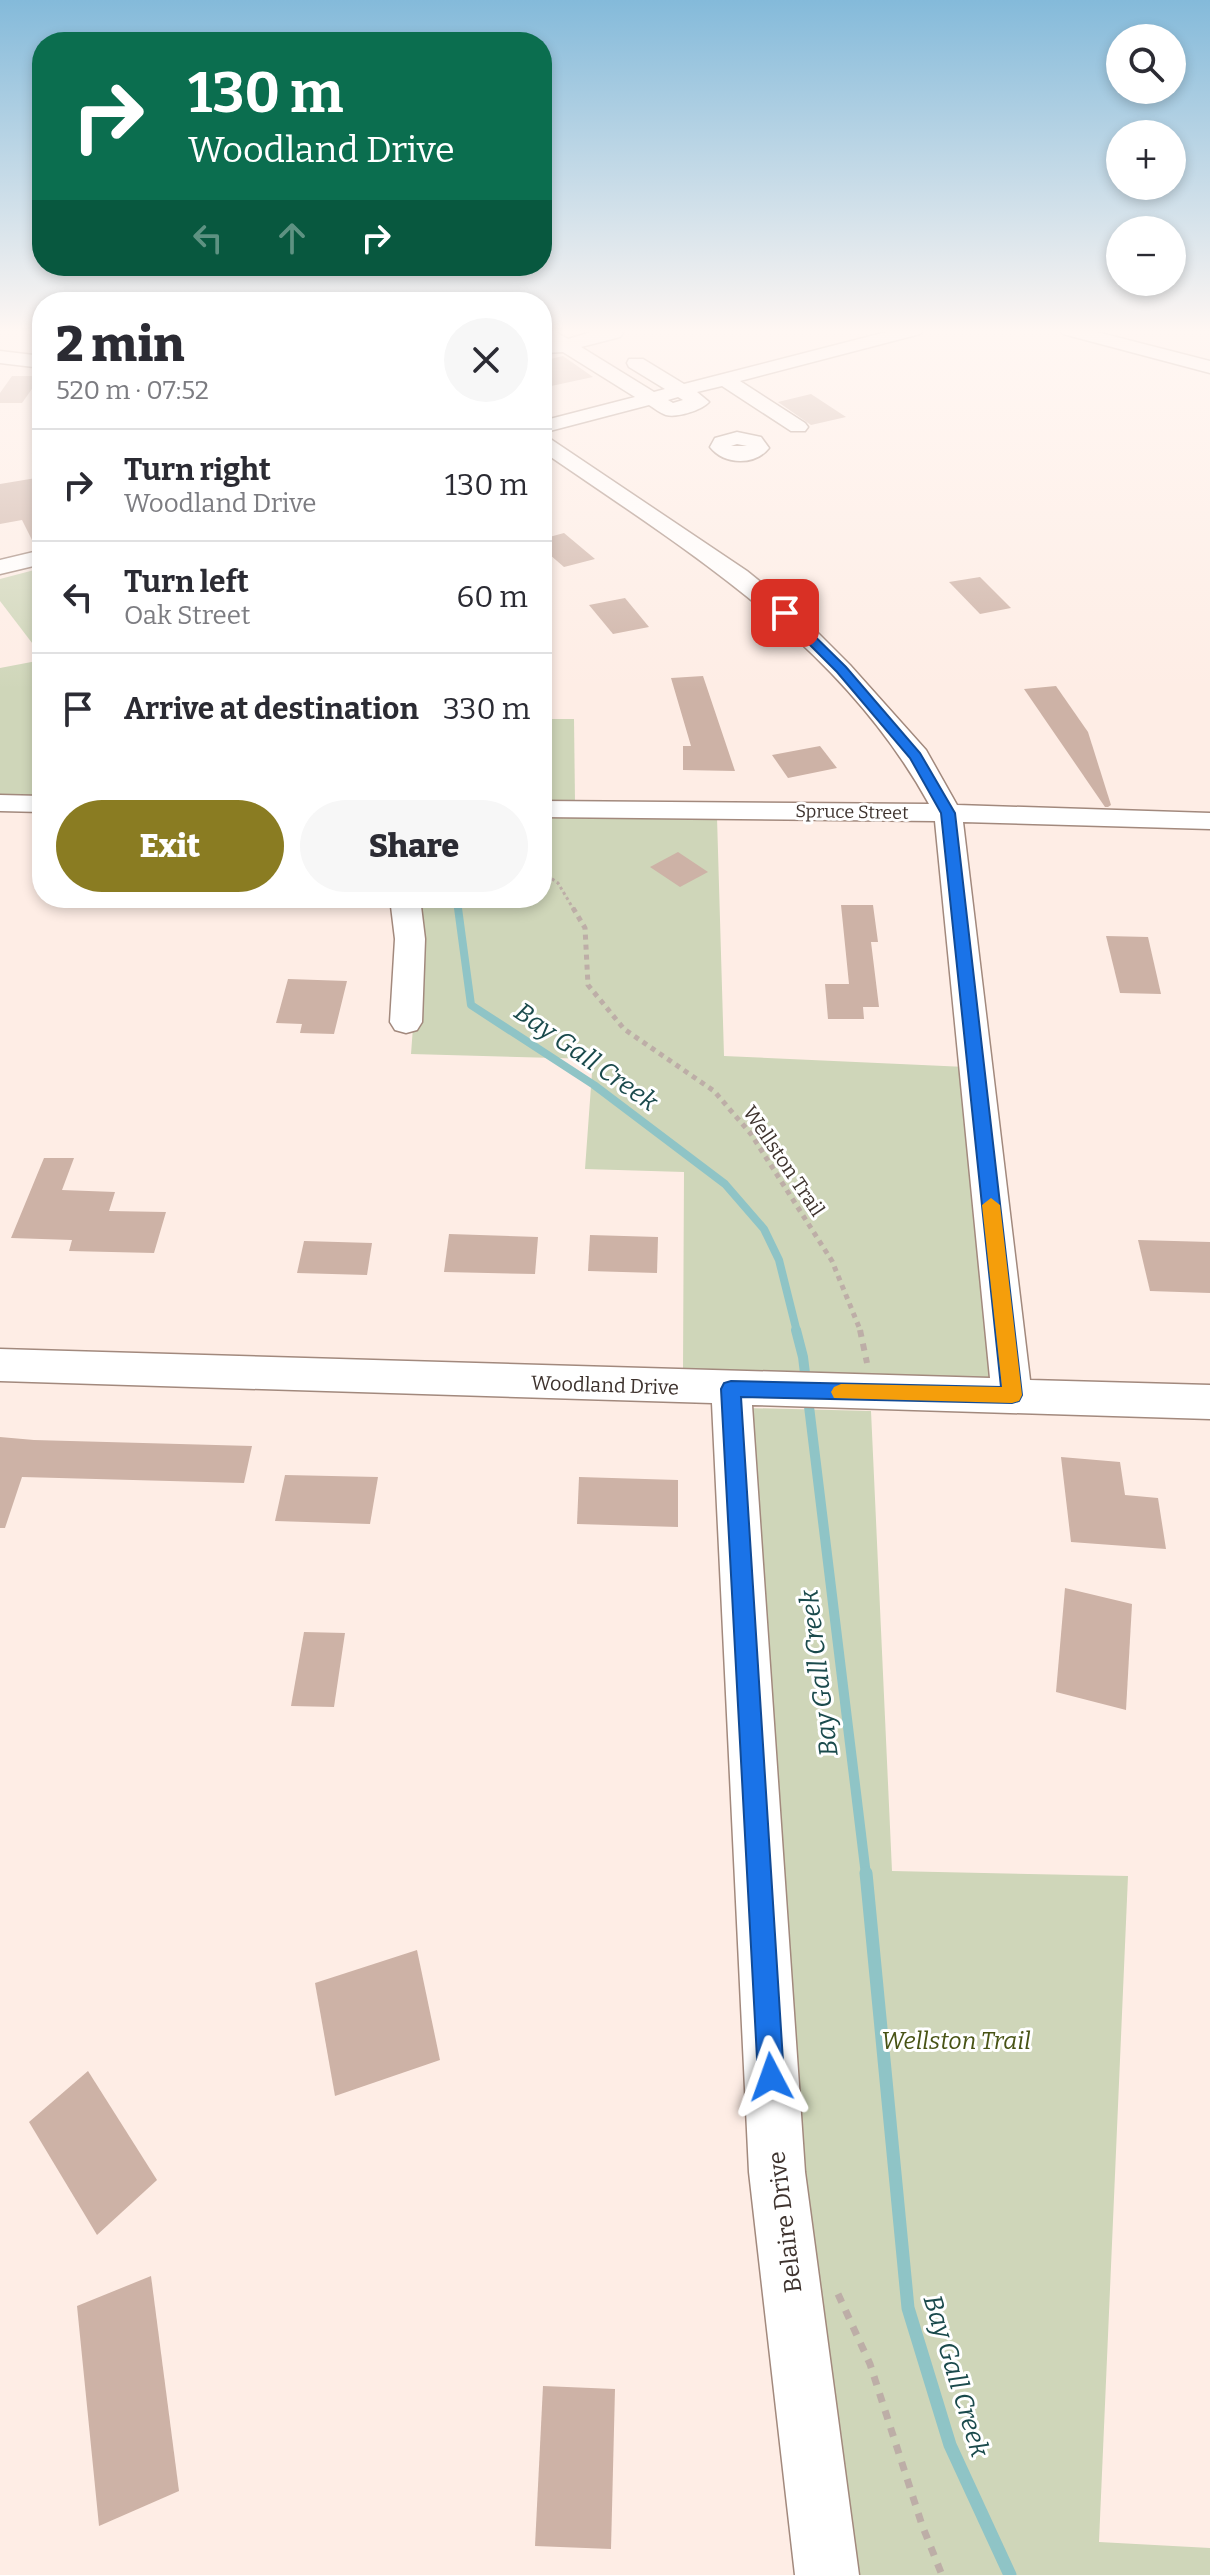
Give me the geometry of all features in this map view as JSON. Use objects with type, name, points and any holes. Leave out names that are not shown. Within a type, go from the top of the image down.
[{"type":"street","points":[[554,450],[739,576],[785,613],[841,670],[916,756],[948,813],[1012,1395]]},
{"type":"street","points":[[0,567],[32,559]]},
{"type":"street","points":[[0,803],[32,804]]},
{"type":"street","name":"Spruce Street","points":[[552,809],[948,813],[1210,821]]},
{"type":"street","points":[[406,908],[410,939],[406,1022]]},
{"type":"street","name":"Woodland Drive","points":[[0,1365],[1210,1402]]},
{"type":"street","name":"Belaire Drive","points":[[750,1390],[777,2172],[827,2575]]},
{"type":"path","name":"Wellston Trail","points":[[552,879],[558,883],[585,928],[588,985],[624,1029],[714,1091],[751,1134],[832,1261],[865,1342],[852,1392]]},
{"type":"path","points":[[831,2278],[870,2364],[922,2525],[942,2575]]},
{"type":"green space","points":[[32,571],[32,643],[0,601],[0,579]]},
{"type":"green space","points":[[32,662],[32,797],[0,796],[0,668]]},
{"type":"green space","points":[[552,719],[574,719],[575,802],[552,802]]},
{"type":"green space","points":[[552,814],[717,817],[724,1056],[966,1067],[1000,1383],[683,1371],[684,1172],[585,1169],[593,1059],[411,1054],[420,933],[416,908],[552,908]]},
{"type":"green space","name":"Wellston Trail","points":[[747,1408],[871,1411],[892,1871],[1128,1876],[1099,2542],[1210,2548],[1210,2575],[851,2575],[798,2141]]},
{"type":"building","points":[[32,479],[32,540],[22,520],[0,524],[0,484]]},
{"type":"building","points":[[564,533],[595,559],[564,567],[552,557],[552,536]]},
{"type":"building","points":[[980,577],[1011,608],[980,614],[949,582]]},
{"type":"building","points":[[625,598],[649,627],[613,634],[589,605]]},
{"type":"building","points":[[703,676],[735,771],[683,770],[683,746],[691,746],[671,678]]},
{"type":"building","points":[[1056,686],[1088,732],[1111,805],[1108,807],[1105,807],[1024,689]]},
{"type":"building","points":[[820,746],[837,768],[788,778],[772,755]]},
{"type":"building","points":[[678,852],[708,872],[680,887],[650,867]]},
{"type":"building","points":[[841,905],[873,905],[878,942],[871,942],[879,1007],[863,1007],[864,1019],[828,1019],[825,984],[849,984]]},
{"type":"building","points":[[1106,936],[1148,937],[1161,994],[1120,993]]},
{"type":"building","points":[[288,979],[347,981],[334,1034],[300,1033],[302,1024],[276,1023]]},
{"type":"building","points":[[44,1158],[74,1158],[62,1190],[115,1192],[109,1211],[166,1212],[154,1253],[69,1251],[72,1240],[11,1238]]},
{"type":"building","points":[[449,1234],[538,1237],[535,1274],[444,1272]]},
{"type":"building","points":[[590,1235],[658,1237],[657,1273],[588,1271]]},
{"type":"building","points":[[1138,1240],[1210,1242],[1210,1293],[1150,1291]]},
{"type":"building","points":[[304,1241],[372,1243],[367,1275],[297,1273]]},
{"type":"building","points":[[0,1437],[252,1446],[244,1483],[22,1477],[5,1528],[0,1528]]},
{"type":"building","points":[[1061,1457],[1120,1462],[1125,1495],[1158,1498],[1166,1549],[1071,1542]]},
{"type":"building","points":[[285,1475],[378,1477],[370,1524],[275,1521]]},
{"type":"building","points":[[579,1477],[678,1480],[678,1527],[577,1524]]},
{"type":"building","points":[[1065,1588],[1132,1604],[1126,1710],[1056,1692]]},
{"type":"building","points":[[304,1632],[345,1633],[334,1707],[291,1706]]},
{"type":"building","points":[[417,1950],[440,2060],[335,2096],[315,1983]]},
{"type":"building","points":[[88,2071],[157,2180],[97,2235],[29,2122]]},
{"type":"building","points":[[151,2276],[179,2491],[99,2526],[77,2306]]},
{"type":"building","points":[[543,2386],[615,2389],[611,2549],[535,2546]]},
{"type":"waterway","name":"Bay Gall Creek","points":[[458,908],[471,1005],[594,1085],[725,1184],[764,1229],[779,1260],[797,1332]]},
{"type":"waterway","name":"Bay Gall Creek","points":[[796,1330],[803,1357],[866,1875]]},
{"type":"waterway","name":"Bay Gall Creek","points":[[866,1873],[908,2308],[950,2445],[1010,2575]]},
{"type":"slow traffic","points":[[841,1392],[1012,1395],[991,1205]]},
{"type":"route","points":[[771,2077],[731,1389],[1012,1395],[948,813],[916,756],[841,670],[785,613]]}]
